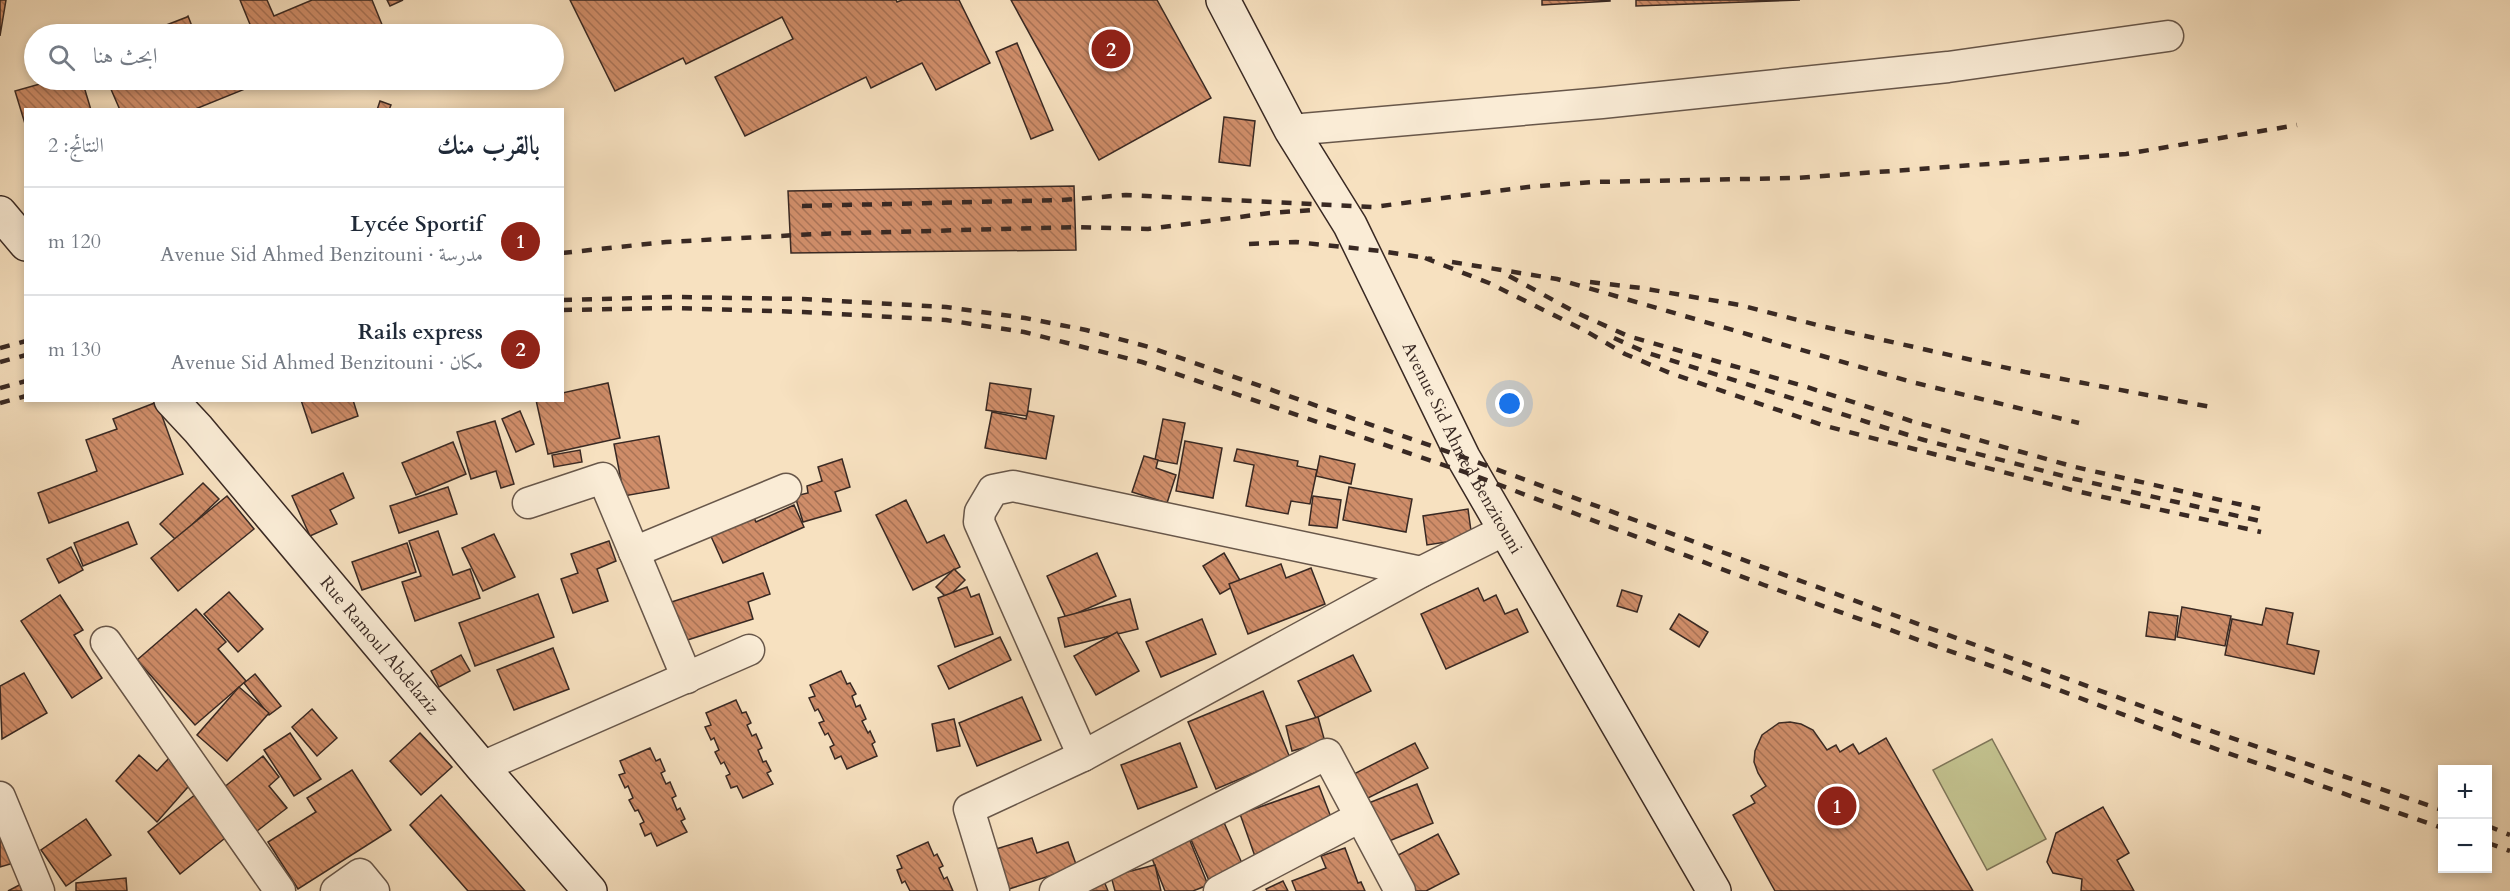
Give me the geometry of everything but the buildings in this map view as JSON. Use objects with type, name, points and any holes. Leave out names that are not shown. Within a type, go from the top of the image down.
[{"type":"main road","name":"Avenue Sid Ahmed Benzitouni","points":[[1223,0],[1291,130],[1350,225],[1463,457],[1714,891]]},
{"type":"main road","points":[[0,213],[24,242]]},
{"type":"main road","name":"Rue Ramoul Abdelaziz","points":[[173,402],[482,767],[591,891]]},
{"type":"street","points":[[1291,130],[1602,103],[1936,68],[2168,36]]},
{"type":"street","points":[[528,503],[603,478],[687,678]]},
{"type":"street","points":[[1083,756],[979,522],[984,502],[993,490],[1012,486],[1421,572]]},
{"type":"street","points":[[634,552],[786,489]]},
{"type":"street","points":[[994,891],[969,809],[1083,756],[1421,572],[1505,530]]},
{"type":"street","points":[[106,642],[280,891]]},
{"type":"street","points":[[482,767],[749,650]]},
{"type":"street","points":[[1055,891],[1327,754],[1400,891]]},
{"type":"street","points":[[0,797],[39,891]]},
{"type":"street","points":[[1219,891],[1360,817]]},
{"type":"street","points":[[336,891],[360,874],[374,891]]},
{"type":"shaded area","points":[[1992,739],[2046,839],[1987,870],[1933,770]]},
{"type":"railway","points":[[802,206],[1062,200],[1126,195],[1373,207],[1528,187],[1593,182],[1795,178],[2126,154],[2297,125]]},
{"type":"railway","points":[[564,253],[666,242],[817,234],[1076,227],[1148,229],[1270,213],[1313,210]]},
{"type":"railway","points":[[1249,244],[1296,242],[1432,259]]},
{"type":"railway","points":[[1425,258],[1489,283],[1584,330],[1625,354],[1670,373],[1822,425],[2076,491],[2261,532]]},
{"type":"railway","points":[[1452,262],[1557,279],[1912,382],[2079,423]]},
{"type":"railway","points":[[1509,276],[1577,313],[1628,336],[1807,387],[1911,421],[2075,467],[2260,509]]},
{"type":"railway","points":[[1590,282],[1740,305],[1821,326],[2025,372],[2211,407]]},
{"type":"railway","points":[[564,300],[674,297],[803,299],[946,307],[1025,318],[1086,330],[1149,347],[1463,457],[2188,723],[2438,809]]},
{"type":"railway","points":[[564,310],[672,308],[946,320],[1024,332],[1142,362],[1473,475],[1764,585],[2059,690],[2182,737],[2438,827]]},
{"type":"railway","points":[[1614,338],[1645,352],[1924,440],[2075,479],[2260,521]]},
{"type":"railway","points":[[0,348],[24,342]]},
{"type":"railway","points":[[0,362],[24,356]]},
{"type":"railway","points":[[0,388],[24,382]]},
{"type":"railway","points":[[0,403],[24,397]]},
{"type":"railway","points":[[2492,828],[2510,835]]},
{"type":"railway","points":[[2492,844],[2510,851]]},
{"type":"place","name":"Rails express","points":[[1111,49]]},
{"type":"place","name":"Lycée Sportif","points":[[1837,806]]}]
